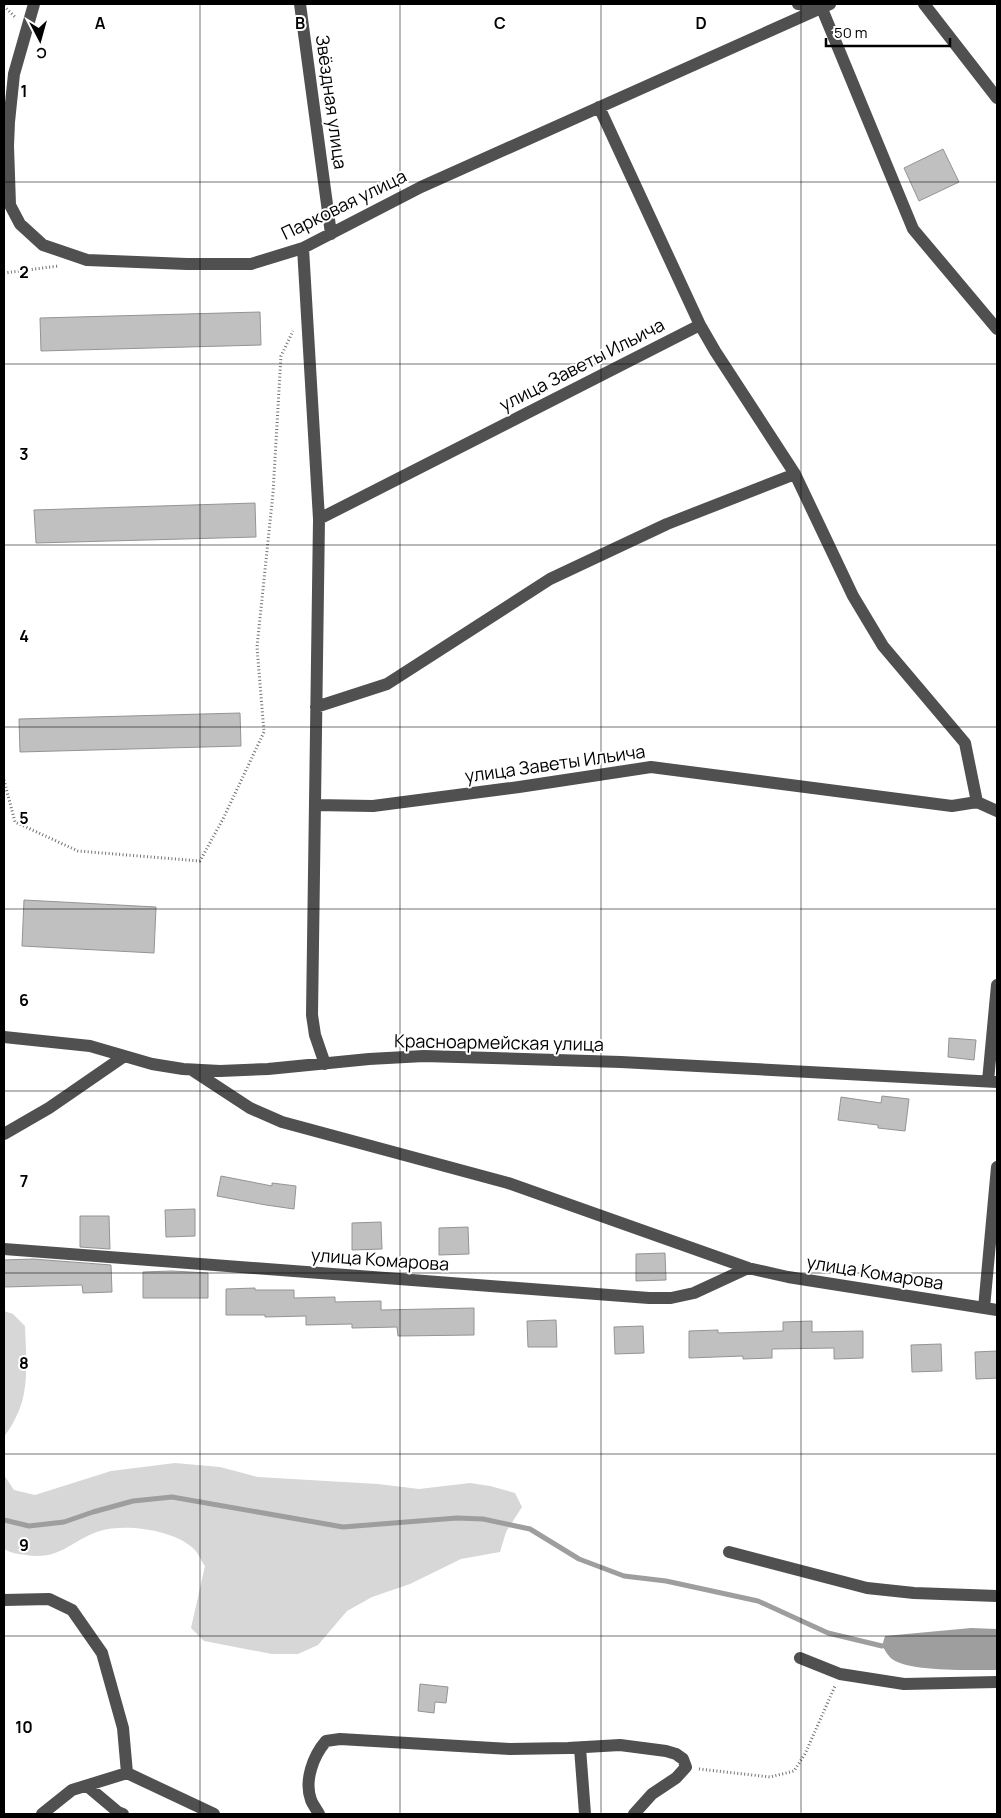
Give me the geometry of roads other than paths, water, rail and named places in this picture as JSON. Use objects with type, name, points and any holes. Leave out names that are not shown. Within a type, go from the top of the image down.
[{"type":"street","name":"Парковая улица","points":[[34,4],[14,74],[8,146],[10,205],[20,224],[43,245],[87,260],[187,264],[251,264],[303,248],[421,187],[824,5]]},
{"type":"street","name":"Звёздная улица","points":[[300,4],[331,234]]},
{"type":"street","points":[[798,4],[824,5],[913,229],[997,329]]},
{"type":"street","points":[[924,4],[997,98]]},
{"type":"street","points":[[599,107],[700,325],[720,360],[796,474],[853,596],[883,646],[965,743],[977,802],[997,811]]},
{"type":"street","points":[[303,248],[319,519],[312,1015],[315,1035],[325,1064]]},
{"type":"street","name":"улица Заветы Ильича","points":[[319,519],[700,325]]},
{"type":"street","points":[[316,707],[387,684],[550,579],[667,524],[796,474]]},
{"type":"street","name":"улица Заветы Ильича","points":[[315,805],[373,806],[651,767],[952,806],[977,802]]},
{"type":"street","points":[[993,1082],[997,985]]},
{"type":"street","name":"Красноармейская улица","points":[[4,1037],[90,1046],[152,1064],[192,1070],[230,1071],[424,1056],[621,1062],[993,1082]]},
{"type":"street","points":[[4,1134],[49,1108],[123,1057]]},
{"type":"street","name":"улица Комарова","points":[[192,1070],[250,1108],[282,1122],[508,1183],[748,1268],[991,1309]]},
{"type":"street","points":[[991,1309],[997,1167]]},
{"type":"street","name":"улица Комарова","points":[[4,1249],[649,1298],[671,1298],[694,1293],[748,1268]]},
{"type":"street","points":[[729,1552],[867,1588],[997,1596]]},
{"type":"street","points":[[4,1600],[49,1599],[72,1610],[102,1653],[123,1728],[127,1773]]},
{"type":"street","points":[[800,1658],[840,1674],[904,1684],[997,1682]]},
{"type":"street","points":[[319,1814],[311,1799],[309,1775],[318,1750],[326,1741],[340,1740],[510,1749],[580,1748],[620,1745],[666,1751],[676,1754],[683,1759],[686,1767],[676,1778],[652,1794],[634,1814]]},
{"type":"street","points":[[580,1748],[585,1814]]},
{"type":"street","points":[[42,1814],[72,1790],[127,1773],[214,1814]]},
{"type":"street","points":[[87,1786],[123,1814]]},
{"type":"waterway","points":[[4,1520],[29,1526],[64,1522],[133,1501],[172,1497],[343,1527],[457,1518],[483,1519],[530,1529],[579,1559],[624,1576],[666,1581],[758,1601],[828,1633],[882,1646]]}]
